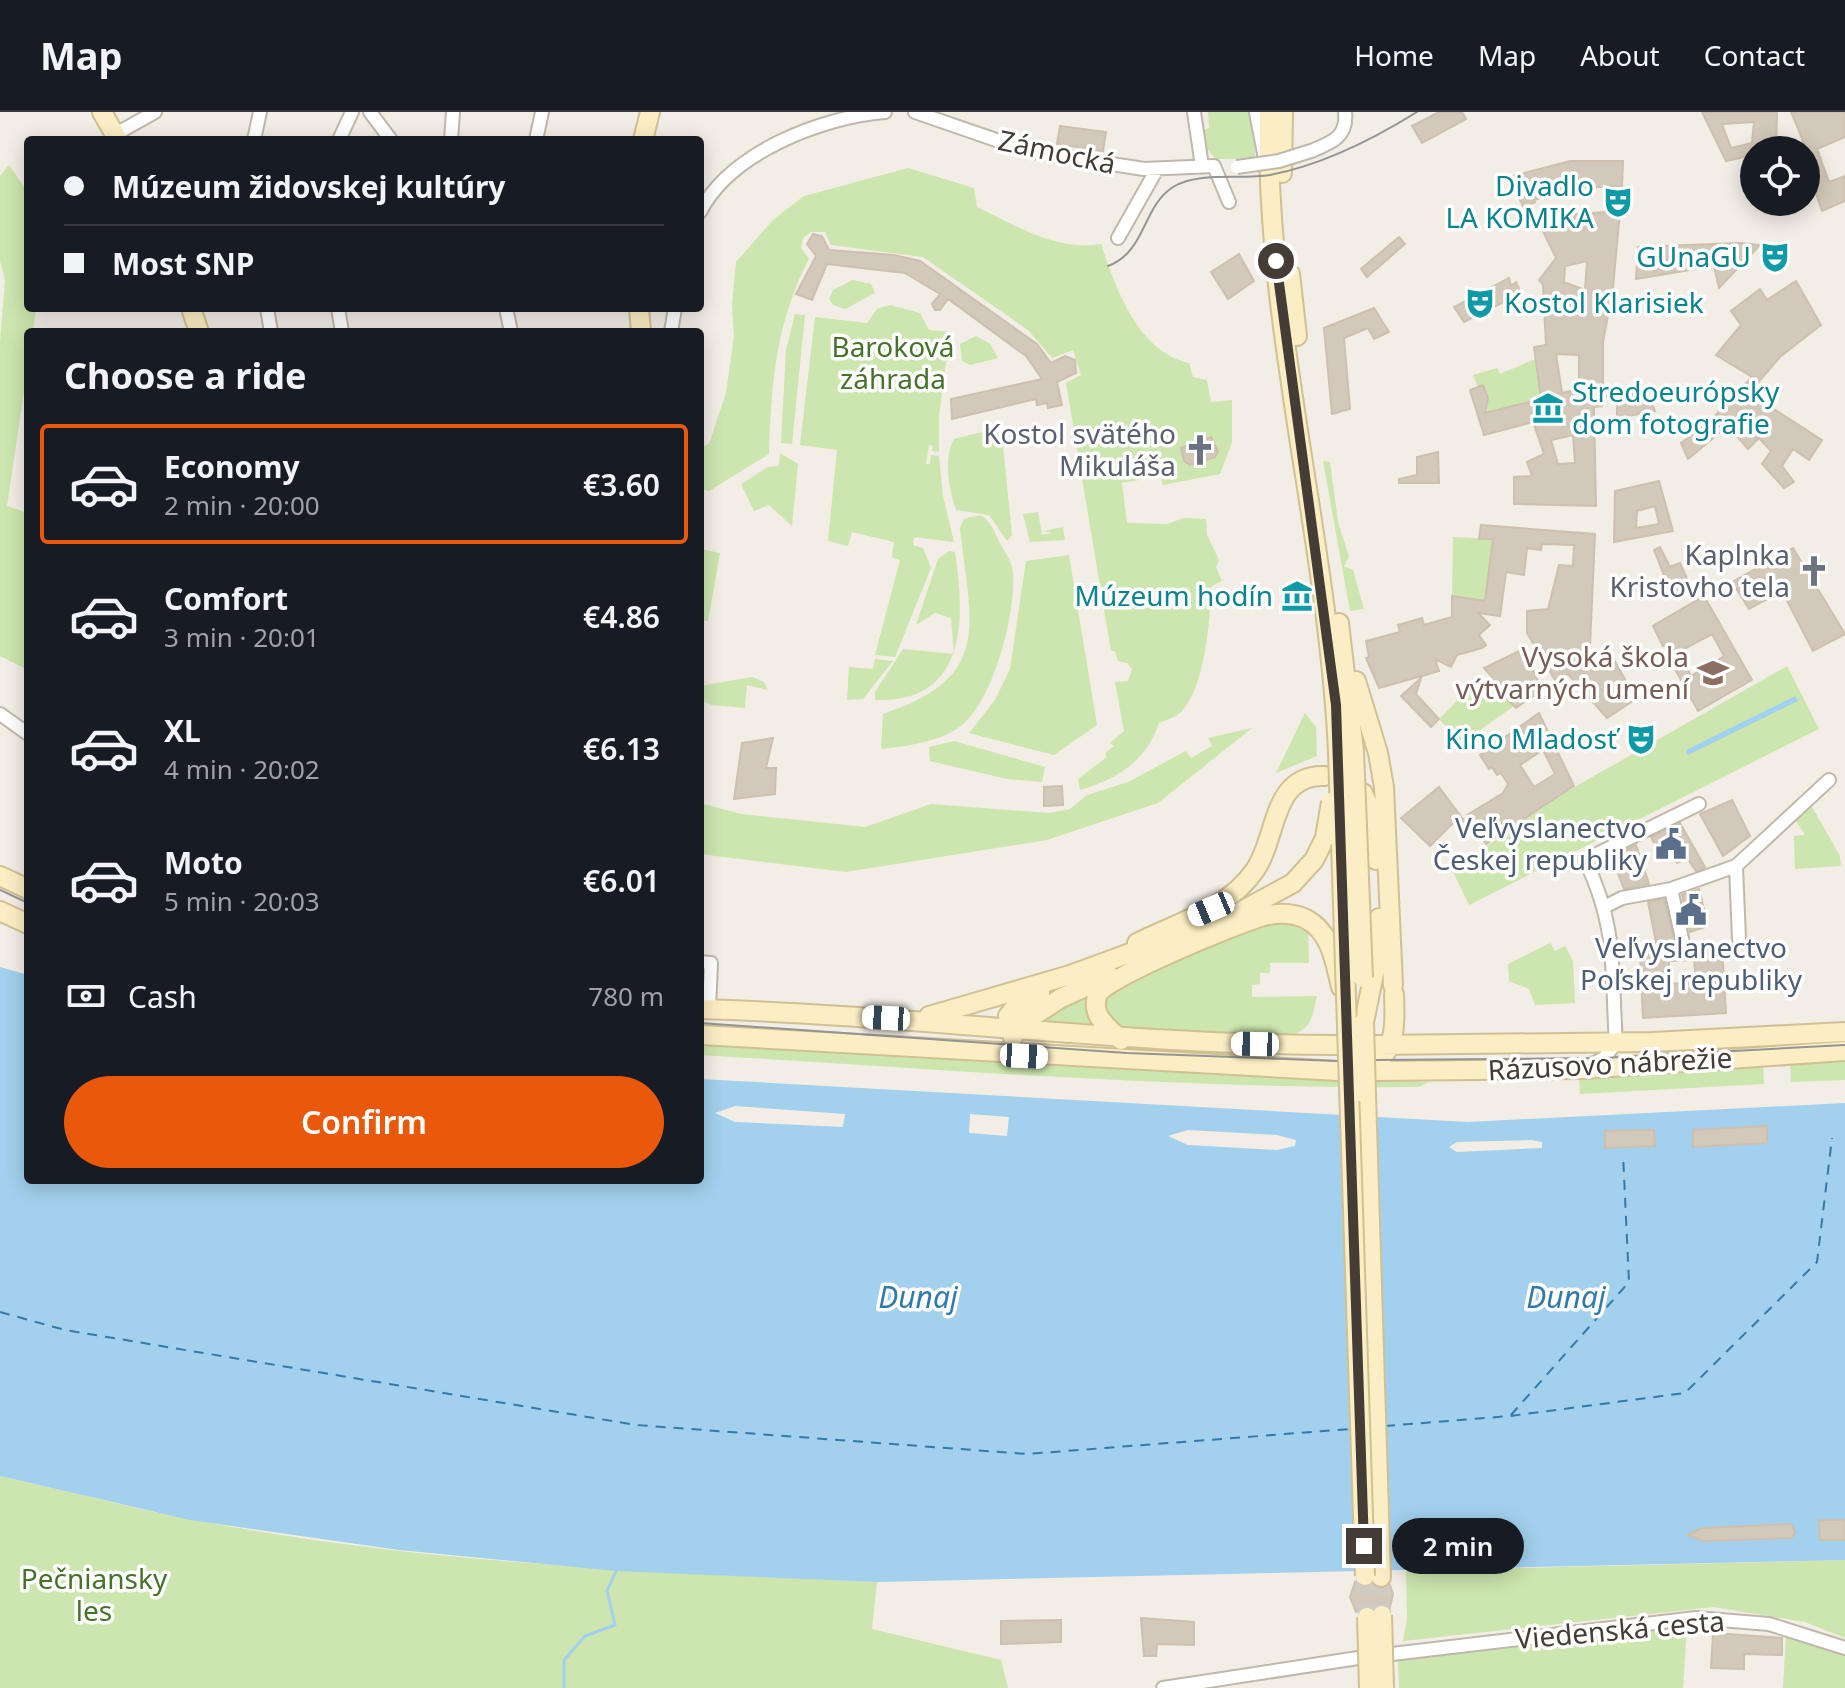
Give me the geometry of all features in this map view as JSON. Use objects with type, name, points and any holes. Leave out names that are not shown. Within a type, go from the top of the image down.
[{"type":"main road","points":[[102,112],[115,136]]},
{"type":"main road","points":[[644,136],[650,112]]},
{"type":"main road","points":[[1095,965],[1165,943],[1274,895],[1305,872],[1322,846],[1346,751],[1282,312],[1270,178],[1269,112]]},
{"type":"main road","points":[[1283,112],[1283,187],[1294,311],[1344,657],[1373,1576]]},
{"type":"main road","points":[[1344,657],[1353,674],[1382,773],[1395,1025],[1383,1045]]},
{"type":"main road","points":[[903,1019],[942,1014],[1070,975],[1211,909],[1236,892],[1259,864],[1286,793],[1304,778],[1325,776]]},
{"type":"main road","points":[[1355,1018],[1379,940],[1376,850],[1372,814],[1363,793]]},
{"type":"main road","points":[[0,876],[24,887]]},
{"type":"main road","points":[[0,911],[24,922]]},
{"type":"main road","points":[[1121,1040],[1098,1017],[1097,998],[1113,980],[1257,919],[1280,914],[1307,920],[1325,937],[1355,1018]]},
{"type":"main road","points":[[976,1052],[1071,993],[1139,968]]},
{"type":"main road","points":[[1024,1056],[1015,1044],[1008,1016],[1013,1009],[1070,975]]},
{"type":"main road","points":[[704,1009],[903,1019],[1121,1040],[1329,1045]]},
{"type":"main road","points":[[1395,1025],[1408,1037],[1431,1045]]},
{"type":"main road","name":"Rázusovo nábrežie","points":[[1845,1032],[1616,1043],[1383,1045],[1374,1069],[1583,1069],[1845,1051]]},
{"type":"main road","points":[[704,1035],[1024,1056],[1339,1071]]},
{"type":"main road","points":[[1369,1688],[1374,1616],[1384,1688]]},
{"type":"street","points":[[118,136],[155,112]]},
{"type":"street","points":[[255,136],[260,112]]},
{"type":"street","points":[[341,136],[352,112]]},
{"type":"street","points":[[370,112],[388,136]]},
{"type":"street","points":[[451,136],[453,112]]},
{"type":"street","points":[[537,136],[542,112]]},
{"type":"street","points":[[704,205],[719,182],[753,156],[837,121],[885,112]]},
{"type":"street","name":"Zámocká","points":[[915,112],[1028,151],[1157,169],[1211,169],[1279,161],[1337,139],[1345,126],[1345,112]]},
{"type":"street","points":[[1194,112],[1211,169],[1229,202]]},
{"type":"street","points":[[1256,112],[1260,145],[1270,178]]},
{"type":"street","points":[[1118,238],[1157,169]]},
{"type":"street","points":[[0,714],[24,731]]},
{"type":"street","points":[[1606,906],[1622,898],[1671,889],[1736,866],[1829,780]]},
{"type":"street","points":[[1583,1069],[1604,1058],[1616,1043],[1611,936],[1606,906],[1585,860],[1699,804]]},
{"type":"street","points":[[1736,866],[1739,939]]},
{"type":"street","points":[[1671,889],[1683,943]]},
{"type":"street","points":[[704,962],[711,963],[704,1009]]},
{"type":"street","points":[[1616,1043],[1632,1057],[1655,1064]]},
{"type":"street","name":"Viedenská cesta","points":[[1392,1654],[1696,1618],[1769,1624],[1845,1648]]},
{"type":"street","points":[[1163,1688],[1358,1658]]},
{"type":"green space","points":[[1208,112],[1254,112],[1255,159],[1216,159],[1206,148],[1202,131],[1209,128]]},
{"type":"green space","points":[[9,165],[24,186],[24,312],[36,312],[34,328],[24,328],[24,391],[7,506],[24,512],[24,668],[0,656],[0,342],[5,280],[0,261],[0,176]]},
{"type":"green space","points":[[908,168],[974,188],[977,207],[1021,229],[1068,244],[1101,244],[1122,299],[1143,332],[1171,357],[1189,363],[1193,377],[1207,380],[1211,402],[1232,400],[1232,442],[1220,474],[1163,485],[1161,476],[1122,483],[1127,523],[1168,524],[1183,518],[1206,519],[1207,535],[1219,560],[1216,567],[1222,581],[1212,586],[1205,652],[1189,701],[1179,714],[1159,723],[1147,748],[1129,767],[1107,780],[1080,790],[1078,779],[1107,757],[1105,753],[1114,746],[1110,743],[1124,731],[1115,682],[1128,681],[1132,669],[1127,663],[1118,661],[1115,651],[1111,651],[1066,383],[1081,375],[1073,350],[1052,358],[1028,330],[923,257],[831,245],[825,232],[811,232],[803,238],[801,248],[809,259],[789,306],[777,354],[769,454],[709,491],[704,490],[704,446],[709,444],[726,393],[734,336],[732,305],[736,262],[774,219],[804,196]]},
{"type":"green space","points":[[853,280],[871,284],[875,293],[845,309],[833,305],[829,299],[833,290]]},
{"type":"green space","name":"Baroková záhrada","points":[[890,305],[920,313],[929,330],[950,332],[939,416],[939,452],[932,451],[933,446],[929,445],[926,464],[930,464],[931,455],[939,456],[943,496],[954,542],[914,537],[913,545],[923,548],[931,568],[895,657],[875,655],[900,560],[892,557],[894,542],[852,532],[848,546],[828,541],[837,450],[800,445],[815,317],[867,323],[877,309]]},
{"type":"green space","points":[[795,314],[805,315],[792,444],[781,443],[786,350]]},
{"type":"green space","points":[[976,336],[990,344],[998,358],[970,365],[962,361],[960,344]]},
{"type":"green space","points":[[1536,360],[1555,394],[1488,413],[1473,375],[1497,368],[1500,374]]},
{"type":"green space","points":[[994,429],[1002,436],[1012,535],[1007,541],[989,515],[956,510],[948,474],[954,439]]},
{"type":"green space","points":[[780,453],[798,464],[792,526],[769,505],[754,511],[741,484],[768,467],[779,466]]},
{"type":"green space","points":[[1323,461],[1330,462],[1338,522],[1349,557],[1344,566],[1353,570],[1364,609],[1350,611]]},
{"type":"green space","points":[[1038,512],[1042,535],[1052,533],[1044,531],[1063,527],[1065,540],[1030,542],[1023,514]]},
{"type":"green space","points":[[980,515],[993,528],[1013,572],[1007,632],[993,676],[974,713],[954,731],[923,742],[881,749],[883,714],[919,699],[944,683],[959,664],[967,643],[970,619],[960,528],[964,519]]},
{"type":"green space","points":[[1453,537],[1493,539],[1485,601],[1452,596]]},
{"type":"green space","points":[[704,550],[720,553],[708,621],[704,620]]},
{"type":"green space","points":[[949,551],[955,552],[960,604],[954,651],[951,618],[935,613],[916,625],[938,559]]},
{"type":"green space","points":[[1069,555],[1097,725],[1054,755],[969,733],[995,700],[1010,669],[1026,561]]},
{"type":"green space","points":[[903,649],[953,654],[944,672],[928,688],[906,697],[875,700],[875,692]]},
{"type":"green space","points":[[875,659],[893,661],[863,699],[847,700],[849,667],[873,669]]},
{"type":"green space","points":[[1787,666],[1819,729],[1469,905],[1452,869],[1573,788]]},
{"type":"green space","points":[[752,677],[764,682],[768,690],[747,685],[745,708],[704,702],[704,685]]},
{"type":"green space","points":[[1489,680],[1514,706],[1462,743],[1439,719],[1477,681]]},
{"type":"green space","points":[[1305,713],[1316,727],[1317,756],[1276,773]]},
{"type":"green space","points":[[1252,728],[1158,803],[1047,840],[846,872],[704,854],[704,804],[741,814],[865,827],[931,804],[1049,813],[1070,809],[1087,795],[1128,782],[1186,751],[1191,758],[1212,746],[1208,738]]},
{"type":"green space","points":[[954,741],[1045,767],[1042,782],[1007,779],[930,761],[929,747]]},
{"type":"green space","points":[[1811,805],[1840,856],[1841,866],[1795,869],[1794,836],[1805,835],[1793,816]]},
{"type":"green space","points":[[1291,921],[1308,931],[1309,963],[1270,963],[1270,973],[1260,973],[1260,984],[1252,985],[1252,997],[1317,996],[1309,1022],[1301,1031],[1287,1037],[1121,1028],[1107,1014],[1104,995],[1124,980],[1258,923]]},
{"type":"green space","points":[[1550,943],[1555,951],[1565,946],[1573,961],[1575,1003],[1535,1005],[1529,989],[1509,981],[1508,964]]},
{"type":"green space","points":[[1090,995],[1088,1013],[1097,1031],[1035,1026],[1046,1013]]},
{"type":"green space","points":[[704,1042],[1256,1077],[1430,1082],[1418,1087],[1328,1087],[1059,1077],[704,1055]]},
{"type":"green space","points":[[1845,1057],[1845,1080],[1791,1082],[1790,1060]]},
{"type":"green space","points":[[1763,1062],[1764,1084],[1580,1094],[1579,1079],[1667,1068]]},
{"type":"green space","name":"Pečniansky les","points":[[0,1476],[189,1519],[360,1546],[445,1556],[618,1569],[877,1582],[872,1629],[1001,1660],[1008,1688],[0,1688]]},
{"type":"green space","points":[[1845,1560],[1845,1638],[1805,1622],[1714,1607],[1403,1641],[1407,1619],[1406,1571]]},
{"type":"green space","points":[[1687,1627],[1683,1688],[1399,1688],[1398,1659]]},
{"type":"green space","points":[[1786,1636],[1845,1654],[1845,1688],[1783,1688]]},
{"type":"water","points":[[1795,696],[1798,701],[1688,755],[1686,750]]},
{"type":"water","name":"Dunaj","points":[[0,967],[24,974],[24,1184],[704,1184],[704,1079],[1468,1122],[1845,1103],[1845,1560],[877,1582],[616,1571],[399,1550],[190,1520],[0,1476]]},
{"type":"pier","points":[[735,1106],[845,1114],[843,1127],[735,1122],[715,1113]]},
{"type":"pier","points":[[970,1114],[1009,1117],[1007,1136],[969,1133]]},
{"type":"pier","points":[[1188,1130],[1277,1135],[1296,1140],[1295,1146],[1277,1150],[1188,1145],[1168,1136]]},
{"type":"pier","points":[[1457,1142],[1542,1142],[1542,1148],[1457,1152],[1449,1147]]},
{"type":"building","points":[[1439,112],[1462,112],[1466,119],[1422,143],[1412,126]]},
{"type":"building","points":[[1702,112],[1777,112],[1776,136],[1753,136],[1754,122],[1722,124],[1731,148],[1740,146],[1740,158],[1726,161]]},
{"type":"building","points":[[1791,112],[1845,112],[1845,137],[1820,148],[1820,136],[1801,136]]},
{"type":"building","points":[[1060,126],[1106,132],[1103,151],[1057,144]]},
{"type":"building","points":[[1820,157],[1829,182],[1845,176],[1845,201],[1822,211]]},
{"type":"building","points":[[1570,161],[1623,161],[1622,186],[1572,188],[1534,200],[1524,208],[1509,177]]},
{"type":"building","points":[[1620,211],[1613,288],[1603,342],[1603,396],[1607,395],[1602,406],[1594,407],[1596,506],[1514,504],[1514,477],[1532,476],[1527,462],[1544,454],[1533,422],[1484,435],[1470,390],[1483,385],[1488,398],[1485,413],[1541,399],[1534,347],[1546,345],[1543,285],[1539,280],[1556,258],[1538,221],[1550,216]],"holes":[[[1587,261],[1585,290],[1564,282],[1565,266]],[[1556,354],[1579,355],[1579,389],[1562,393]],[[1573,435],[1575,463],[1558,464],[1551,440]]]},
{"type":"building","points":[[813,234],[822,236],[829,250],[894,255],[920,261],[1037,344],[1051,363],[1065,356],[1075,360],[1076,373],[1057,382],[1062,405],[1048,408],[1047,403],[1037,405],[1036,399],[952,419],[951,399],[1042,379],[1026,356],[948,299],[940,310],[935,310],[932,304],[940,294],[905,273],[827,264],[812,300],[796,294],[816,256],[807,244]]},
{"type":"building","points":[[1399,237],[1405,244],[1367,277],[1361,269]]},
{"type":"building","points":[[1760,245],[1719,288],[1714,266],[1636,279],[1638,247]]},
{"type":"building","points":[[1239,254],[1254,281],[1228,299],[1211,272]]},
{"type":"building","name":"Kostol Klarisiek","points":[[1509,278],[1511,286],[1516,282],[1521,293],[1464,322],[1454,307]]},
{"type":"building","points":[[1796,281],[1821,325],[1780,357],[1749,393],[1822,440],[1809,460],[1793,449],[1782,466],[1794,482],[1784,488],[1762,464],[1771,451],[1759,438],[1748,449],[1728,426],[1688,459],[1681,443],[1709,422],[1752,377],[1716,355],[1741,325],[1731,311],[1760,289],[1767,300]]},
{"type":"building","points":[[1374,308],[1389,332],[1374,339],[1368,328],[1344,338],[1350,409],[1332,414],[1324,328]]},
{"type":"building","points":[[1644,386],[1655,411],[1617,418],[1617,393]]},
{"type":"building","name":"Kostol svätého Mikuláša","points":[[1211,437],[1218,452],[1215,457],[1190,465],[1184,461],[1181,448]]},
{"type":"building","points":[[1438,452],[1439,483],[1399,483],[1399,479],[1417,475],[1417,457]]},
{"type":"building","points":[[1659,481],[1673,531],[1614,542],[1615,491]],"holes":[[[1655,506],[1659,524],[1636,528],[1637,511]]]},
{"type":"building","points":[[1481,525],[1595,534],[1589,668],[1609,651],[1636,699],[1607,718],[1568,674],[1556,682],[1527,633],[1527,611],[1548,609],[1559,565],[1573,566],[1574,545],[1542,544],[1541,550],[1527,548],[1524,575],[1506,572],[1500,616],[1478,613],[1490,625],[1479,635],[1486,645],[1482,648],[1457,655],[1451,667],[1435,659],[1439,671],[1379,688],[1366,658],[1369,657],[1366,641],[1400,632],[1398,625],[1422,618],[1424,625],[1452,617],[1452,596],[1485,601],[1493,539],[1479,539]]},
{"type":"building","points":[[1660,547],[1670,567],[1680,563],[1690,585],[1672,595],[1654,550]]},
{"type":"building","points":[[1793,548],[1845,634],[1813,651],[1782,591],[1749,609],[1732,582]]},
{"type":"building","points":[[1704,596],[1752,680],[1698,711],[1676,671],[1686,666],[1691,676],[1724,656],[1712,634],[1677,653],[1670,642],[1663,646],[1653,626]]},
{"type":"building","points":[[1523,649],[1542,690],[1516,708],[1489,680],[1492,677],[1484,668]]},
{"type":"building","points":[[1421,678],[1416,694],[1439,719],[1431,727],[1401,696]]},
{"type":"building","points":[[1539,713],[1574,786],[1486,844],[1467,815],[1503,793],[1508,784],[1501,773],[1497,775],[1492,767],[1489,769],[1480,755]],"holes":[[[1543,750],[1555,774],[1534,787],[1520,765]]]},
{"type":"building","points":[[773,738],[766,768],[776,768],[775,794],[734,799],[742,743]]},
{"type":"building","points":[[1062,786],[1063,805],[1044,806],[1044,787]]},
{"type":"building","points":[[1439,787],[1465,822],[1456,827],[1453,823],[1430,846],[1401,818]]},
{"type":"building","points":[[1732,800],[1750,836],[1723,856],[1700,814]]},
{"type":"building","name":"Veľvyslanectvo Českej republiky","points":[[1680,823],[1704,868],[1696,871],[1687,858],[1677,863],[1669,851],[1660,855],[1651,837]]},
{"type":"building","points":[[1636,845],[1649,884],[1624,889],[1612,857]]},
{"type":"building","name":"Veľvyslanectvo Poľskej republiky","points":[[1699,889],[1708,926],[1690,932],[1682,895]]},
{"type":"building","points":[[1664,899],[1677,950],[1722,948],[1726,1013],[1643,1018],[1640,953],[1658,952],[1648,902]],"holes":[[[1694,960],[1696,982],[1669,984],[1669,961]]]},
{"type":"building","points":[[1767,1126],[1767,1143],[1693,1147],[1693,1130]]},
{"type":"building","points":[[1654,1130],[1655,1146],[1605,1148],[1605,1131]]},
{"type":"building","points":[[1819,1520],[1845,1520],[1845,1540],[1820,1540]]},
{"type":"building","points":[[1791,1524],[1795,1531],[1792,1538],[1703,1541],[1688,1535],[1702,1528]]},
{"type":"building","points":[[1355,1582],[1365,1588],[1373,1585],[1382,1589],[1390,1585],[1393,1594],[1390,1607],[1382,1603],[1373,1607],[1366,1605],[1356,1612],[1350,1597]]},
{"type":"building","points":[[1141,1618],[1194,1622],[1194,1645],[1157,1644],[1156,1656],[1144,1656]]},
{"type":"building","points":[[1061,1620],[1061,1642],[1001,1644],[1001,1621]]},
{"type":"building","points":[[1713,1633],[1782,1638],[1782,1655],[1744,1654],[1744,1669],[1711,1668]]},
{"type":"waterway","points":[[564,1688],[564,1660],[585,1636],[615,1625],[607,1591],[616,1571]]},
{"type":"ferry route","points":[[1385,1426],[1510,1416],[1685,1393],[1817,1262],[1832,1138]]},
{"type":"ferry route","points":[[1511,1415],[1629,1282],[1623,1154]]},
{"type":"ferry route","points":[[0,1312],[65,1330],[636,1425],[1027,1454],[1350,1429]]},
{"type":"tunnel","points":[[1365,1576],[1367,1617]]},
{"type":"tunnel","points":[[1381,1577],[1382,1615]]},
{"type":"tram line","points":[[1108,266],[1130,251],[1155,206],[1173,187],[1208,177],[1259,176],[1290,171],[1365,142],[1417,112]]},
{"type":"tram line","points":[[0,890],[24,901]]},
{"type":"tram line","points":[[704,1023],[1127,1053],[1337,1061]]},
{"type":"tram line","points":[[1375,1060],[1604,1058],[1845,1045]]},
{"type":"place","name":"Divadlo LA KOMIKA","points":[[1618,202]]},
{"type":"place","name":"GUnaGU","points":[[1775,257]]},
{"type":"place","name":"Kostol Klarisiek","points":[[1480,303]]},
{"type":"place","name":"Stredoeurópsky dom fotografie","points":[[1548,408]]},
{"type":"place","name":"Kostol svätého Mikuláša","points":[[1200,450]]},
{"type":"place","name":"Kaplnka Kristovho tela","points":[[1814,571]]},
{"type":"place","name":"Múzeum hodín","points":[[1297,596]]},
{"type":"place","name":"Vysoká škola výtvarných umení","points":[[1713,673]]},
{"type":"place","name":"Kino Mladosť","points":[[1641,739]]},
{"type":"place","name":"Veľvyslanectvo Českej republiky","points":[[1671,844]]},
{"type":"place","name":"Veľvyslanectvo Poľskej republiky","points":[[1691,910]]},
{"type":"route","points":[[1276,261],[1336,705],[1364,1546]]}]
